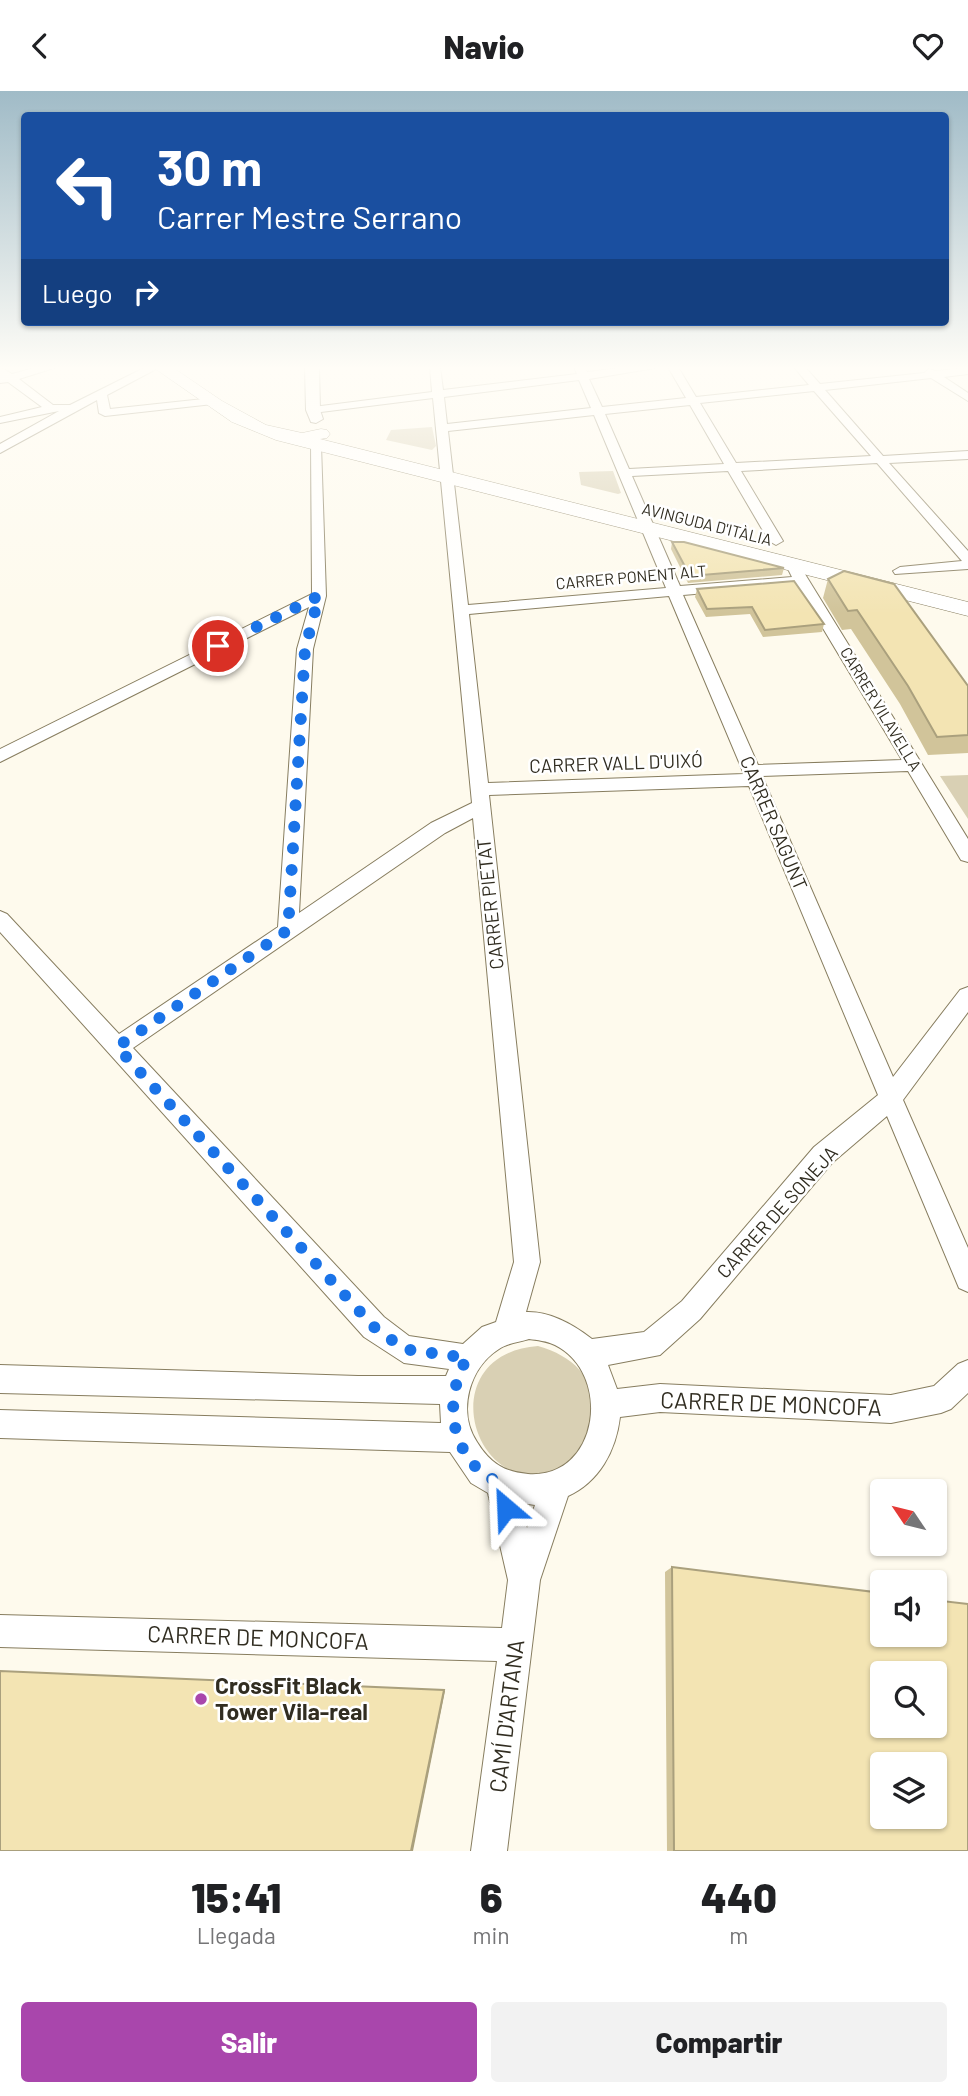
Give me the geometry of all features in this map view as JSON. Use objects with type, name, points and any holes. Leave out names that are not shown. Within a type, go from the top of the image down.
[{"type":"main road","name":"AVINGUDA D'ITÀLIA","points":[[383,449],[797,572],[968,608]]},
{"type":"main road","name":"AVINGUDA D'ITÀLIA","points":[[447,469],[639,507],[813,550]]},
{"type":"main road","points":[[875,565],[954,584]]},
{"type":"street","points":[[288,930],[305,649],[319,596],[309,449]]},
{"type":"street","name":"CARRER PIETAT","points":[[445,449],[463,610],[479,798],[527,1262],[508,1328]]},
{"type":"street","name":"CARRER SAGUNT","points":[[614,449],[968,1279]]},
{"type":"street","points":[[722,449],[776,541]]},
{"type":"street","points":[[871,449],[968,563]]},
{"type":"street","points":[[624,473],[968,455]]},
{"type":"street","points":[[900,571],[968,563]]},
{"type":"street","name":"CARRER PONENT ALT","points":[[463,610],[675,591],[797,572]]},
{"type":"street","name":"CARRER VILAVELLA","points":[[797,572],[968,855]]},
{"type":"street","points":[[0,756],[319,596]]},
{"type":"street","name":"CARRER VALL D'UIXÓ","points":[[479,798],[753,775],[914,765]]},
{"type":"street","points":[[117,1047],[479,798]]},
{"type":"street","points":[[0,919],[374,1327],[404,1349],[467,1358]]},
{"type":"street","name":"CARRER DE SONEJA","points":[[587,1354],[650,1345],[691,1310],[823,1155],[891,1098],[968,996]]},
{"type":"street","points":[[529,1325],[551,1329],[570,1339],[587,1354],[601,1378],[607,1405],[604,1431],[595,1455],[578,1474],[556,1487],[528,1491],[500,1485],[475,1465],[458,1438],[452,1414],[453,1390],[467,1358],[486,1339],[508,1328],[529,1325]]},
{"type":"street","name":"CARRER DE MONCOFA","points":[[607,1405],[660,1398],[891,1409],[941,1399],[968,1374]]},
{"type":"street","points":[[0,1380],[453,1390]]},
{"type":"street","points":[[0,1424],[458,1438]]},
{"type":"street","name":"CAMÍ D'ARTANA","points":[[500,1485],[524,1580]]},
{"type":"street","name":"CAMÍ D'ARTANA","points":[[489,1851],[524,1580],[556,1487]]},
{"type":"street","name":"CARRER DE MONCOFA","points":[[0,1631],[516,1645]]},
{"type":"shaded area","points":[[613,471],[621,493],[581,485],[579,472]]},
{"type":"shaded area","points":[[968,775],[968,819],[940,776]]},
{"type":"shaded area","points":[[538,1346],[568,1359],[587,1380],[594,1406],[593,1422],[586,1445],[572,1463],[556,1471],[527,1475],[503,1466],[485,1447],[475,1423],[474,1397],[483,1373],[504,1355]]},
{"type":"building","points":[[672,542],[684,542],[784,568],[690,576]]},
{"type":"building","points":[[844,571],[894,584],[968,686],[968,735],[937,737],[908,686],[857,610],[848,611],[828,579]]},
{"type":"building","points":[[794,581],[824,624],[765,630],[752,607],[707,609],[697,589]]},
{"type":"building","points":[[672,1567],[870,1592],[870,1647],[947,1647],[947,1602],[968,1604],[968,1851],[674,1851]]},
{"type":"building","points":[[0,1671],[444,1690],[411,1851],[0,1851]]},
{"type":"place","name":"CrossFit Black Tower Vila-real","points":[[201,1699]]},
{"type":"route","points":[[218,646],[319,596],[305,649],[288,930],[117,1047],[374,1327],[404,1349],[467,1358],[458,1373],[453,1390],[452,1414],[458,1438],[475,1465],[500,1485],[506,1508]]}]
